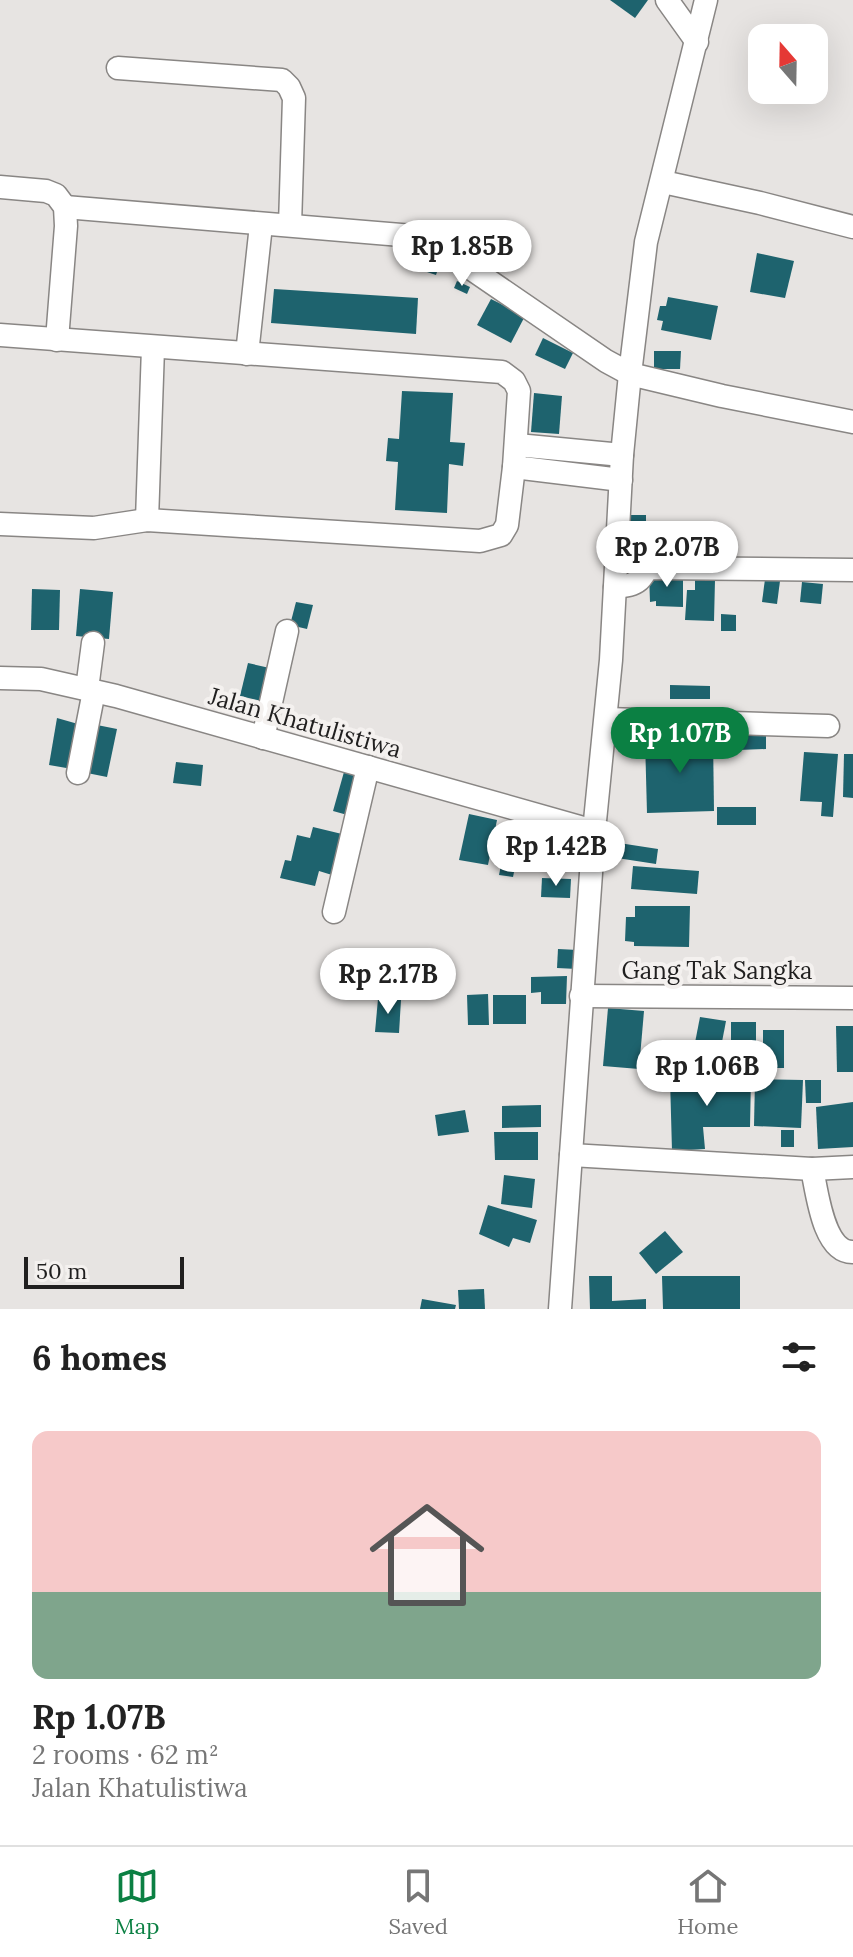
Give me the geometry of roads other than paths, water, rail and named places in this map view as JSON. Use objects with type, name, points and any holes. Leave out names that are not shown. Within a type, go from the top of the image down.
[{"type":"street","points":[[667,0],[697,42]]},
{"type":"street","points":[[560,1309],[594,831],[607,719],[622,455],[630,374],[646,242],[706,0]]},
{"type":"street","points":[[118,68],[282,80],[294,98],[290,225]]},
{"type":"street","points":[[663,182],[853,227]]},
{"type":"street","points":[[0,187],[46,191],[56,195],[65,207],[57,340]]},
{"type":"street","points":[[65,207],[425,237],[606,361],[630,374],[853,422]]},
{"type":"street","points":[[247,354],[261,225]]},
{"type":"street","points":[[0,335],[502,372],[518,385],[516,456],[507,525],[501,535],[480,541],[147,520],[94,528],[0,524]]},
{"type":"street","points":[[147,520],[153,348]]},
{"type":"street","points":[[516,456],[622,455]]},
{"type":"street","points":[[516,456],[621,480]]},
{"type":"street","points":[[615,587],[630,585],[653,568],[853,570]]},
{"type":"street","points":[[263,738],[287,631]]},
{"type":"street","points":[[78,773],[90,690],[93,643]]},
{"type":"street","name":"Jalan Khatulistiwa","points":[[0,678],[41,679],[90,690],[594,831]]},
{"type":"street","points":[[607,719],[828,726]]},
{"type":"street","points":[[334,912],[368,767]]},
{"type":"street","name":"Gang Tak Sangka","points":[[581,996],[853,998]]},
{"type":"street","points":[[571,1155],[812,1169],[853,1167]]},
{"type":"street","points":[[812,1169],[833,1243],[846,1252],[853,1252]]}]
